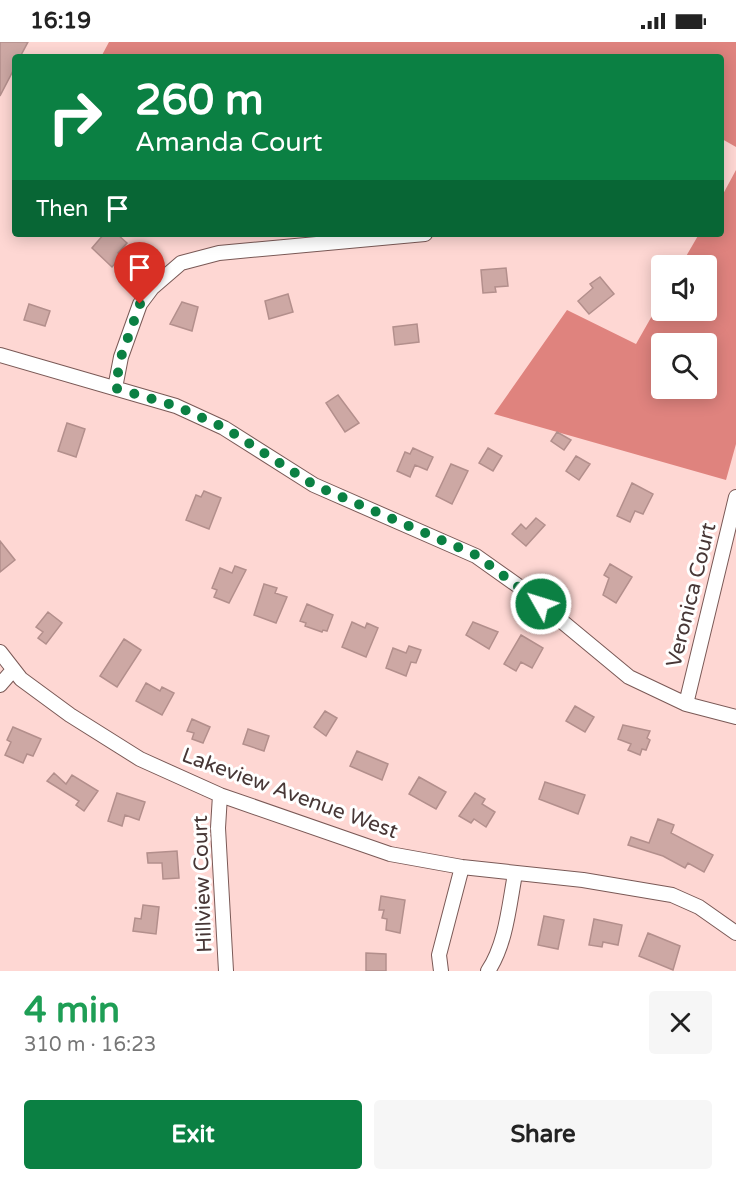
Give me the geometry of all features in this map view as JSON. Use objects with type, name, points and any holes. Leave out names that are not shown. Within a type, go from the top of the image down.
[{"type":"street","points":[[115,388],[121,357],[140,304],[152,288],[181,263],[219,253],[392,237]]},
{"type":"street","points":[[0,355],[176,406],[225,428],[314,485],[476,555],[524,590],[629,677],[686,704],[736,717]]},
{"type":"street","name":"Veronica Court","points":[[686,704],[736,496]]},
{"type":"street","name":"Lakeview Avenue West","points":[[0,652],[21,680],[70,715],[140,759],[220,795],[368,847],[462,867],[583,880],[672,895],[699,907],[736,933]]},
{"type":"street","points":[[0,685],[13,670]]},
{"type":"street","name":"Hillview Court","points":[[220,795],[219,838],[226,971]]},
{"type":"street","points":[[441,971],[439,955],[462,867]]},
{"type":"street","points":[[488,971],[504,930],[515,874]]},
{"type":"shaded area","points":[[109,42],[736,42],[736,147],[724,140],[724,54],[103,54]]},
{"type":"shaded area","points":[[736,170],[736,444],[726,480],[494,414],[567,310],[636,344],[651,318],[651,321],[717,321],[717,255],[687,255],[697,237],[724,237],[724,192]]},
{"type":"building","points":[[0,42],[28,42],[22,54],[12,54],[12,73],[0,96]]},
{"type":"building","points":[[101,237],[120,237],[127,243],[118,253],[122,256],[112,267],[92,248]]},
{"type":"building","points":[[506,268],[508,286],[495,287],[496,292],[483,293],[481,270]]},
{"type":"building","points":[[600,277],[614,294],[589,314],[578,301],[593,288],[590,284]]},
{"type":"building","points":[[288,294],[293,312],[269,319],[265,301]]},
{"type":"building","points":[[182,302],[198,307],[192,331],[170,324]]},
{"type":"building","points":[[29,304],[50,311],[45,326],[24,320]]},
{"type":"building","points":[[417,324],[419,342],[395,345],[393,327]]},
{"type":"building","points":[[338,395],[359,423],[345,432],[326,403]]},
{"type":"building","points":[[67,423],[85,429],[76,457],[58,451]]},
{"type":"building","points":[[557,432],[571,440],[564,450],[551,441]]},
{"type":"building","points":[[413,448],[433,457],[427,470],[415,465],[410,477],[397,471],[405,452],[410,454]]},
{"type":"building","points":[[488,448],[502,456],[493,471],[479,463]]},
{"type":"building","points":[[576,456],[590,464],[579,480],[566,471]]},
{"type":"building","points":[[451,464],[468,471],[452,504],[436,496]]},
{"type":"building","points":[[632,483],[653,494],[643,514],[635,511],[630,522],[617,516]]},
{"type":"building","points":[[204,491],[221,498],[209,529],[186,520],[196,495],[201,497]]},
{"type":"building","points":[[536,518],[545,525],[526,546],[512,534],[521,524],[526,529]]},
{"type":"building","points":[[0,541],[15,560],[0,572]]},
{"type":"building","points":[[610,564],[632,577],[616,603],[603,595],[609,578],[604,575]]},
{"type":"building","points":[[235,566],[246,570],[229,603],[214,597],[217,590],[212,588],[220,568],[232,573]]},
{"type":"building","points":[[264,584],[277,588],[275,593],[287,597],[276,623],[254,615]]},
{"type":"building","points":[[307,604],[333,615],[327,631],[322,632],[305,626],[306,623],[300,621]]},
{"type":"building","points":[[48,612],[62,623],[46,644],[38,638],[43,632],[36,627]]},
{"type":"building","points":[[352,622],[365,628],[367,623],[378,628],[366,657],[342,647]]},
{"type":"building","points":[[473,622],[498,632],[489,649],[466,635]]},
{"type":"building","points":[[521,635],[543,648],[532,668],[521,662],[516,671],[504,664]]},
{"type":"building","points":[[124,639],[141,650],[117,687],[100,676]]},
{"type":"building","points":[[409,646],[421,650],[416,663],[411,662],[406,676],[386,668],[393,648],[406,653]]},
{"type":"building","points":[[146,683],[160,691],[162,687],[174,693],[162,715],[136,701]]},
{"type":"building","points":[[575,706],[594,717],[585,732],[566,721]]},
{"type":"building","points":[[325,711],[337,718],[326,736],[314,727]]},
{"type":"building","points":[[192,719],[210,727],[203,743],[192,739],[194,733],[187,731]]},
{"type":"building","points":[[623,725],[650,731],[647,738],[650,740],[646,750],[642,749],[640,755],[628,750],[631,744],[618,739]]},
{"type":"building","points":[[13,727],[41,739],[33,756],[27,754],[23,763],[5,755],[11,742],[7,740]]},
{"type":"building","points":[[248,729],[269,736],[264,751],[243,744]]},
{"type":"building","points":[[357,751],[388,764],[382,780],[350,766]]},
{"type":"building","points":[[54,773],[66,784],[72,775],[98,791],[84,811],[76,805],[79,801],[47,781]]},
{"type":"building","points":[[419,777],[446,792],[436,809],[409,794]]},
{"type":"building","points":[[545,782],[585,795],[578,814],[539,799]]},
{"type":"building","points":[[117,793],[145,802],[139,820],[125,815],[122,826],[108,821]]},
{"type":"building","points":[[475,793],[485,799],[482,804],[495,812],[486,827],[474,819],[471,823],[459,816]]},
{"type":"building","points":[[658,819],[674,825],[671,833],[713,855],[704,872],[688,863],[685,868],[663,856],[628,845],[631,837],[649,843]]},
{"type":"building","points":[[177,851],[179,878],[163,879],[162,863],[148,863],[147,853]]},
{"type":"building","points":[[381,896],[405,900],[400,933],[386,930],[387,919],[382,918],[384,910],[379,910]]},
{"type":"building","points":[[143,905],[159,907],[156,934],[133,931],[135,918],[141,919]]},
{"type":"building","points":[[544,916],[564,920],[558,949],[538,945]]},
{"type":"building","points":[[594,919],[622,925],[618,945],[603,942],[602,947],[589,945]]},
{"type":"building","points":[[648,933],[680,946],[673,970],[639,956]]},
{"type":"building","points":[[366,953],[386,954],[386,971],[366,971]]},
{"type":"route","points":[[140,304],[121,357],[115,388],[176,406],[225,428],[314,485],[476,555],[541,604]]}]
